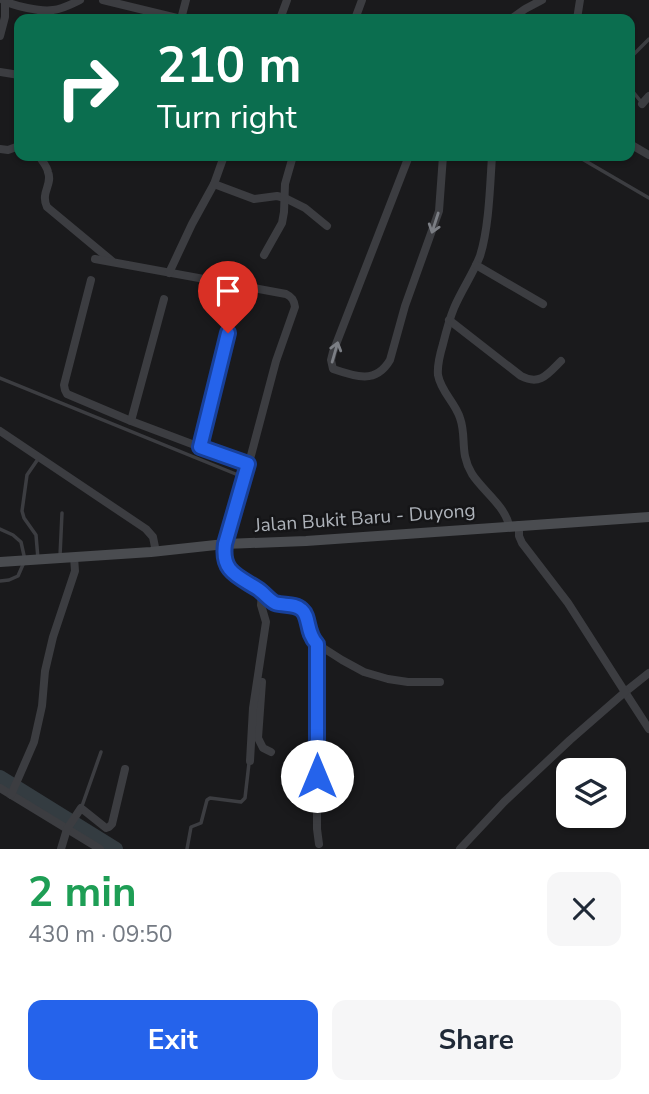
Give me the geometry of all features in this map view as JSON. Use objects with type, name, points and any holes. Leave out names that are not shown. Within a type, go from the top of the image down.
[{"type":"main road","name":"Jalan Bukit Baru - Duyong","points":[[0,562],[156,552],[225,544],[649,517]]},
{"type":"street","points":[[0,36],[5,17],[4,1],[50,11],[80,0]]},
{"type":"street","points":[[103,0],[160,14]]},
{"type":"street","points":[[518,14],[542,0]]},
{"type":"street","points":[[642,104],[649,96]]},
{"type":"street","points":[[42,161],[50,175],[44,193],[47,207],[114,263]]},
{"type":"street","points":[[169,273],[214,184],[222,161]]},
{"type":"street","points":[[264,255],[282,223],[285,184],[292,161]]},
{"type":"street","points":[[407,161],[334,352],[331,365],[333,369],[370,377],[380,373],[390,360],[405,306],[439,211],[443,161]]},
{"type":"street","points":[[492,161],[485,236],[476,265],[449,320],[438,369],[439,379],[461,421],[464,456],[474,476],[514,525],[522,543],[568,603],[649,729]]},
{"type":"street","points":[[214,184],[254,199],[277,196],[285,198],[305,208],[327,226]]},
{"type":"street","points":[[95,258],[291,296],[295,301],[293,315],[276,361],[225,544],[223,556],[226,564],[270,599],[304,611],[309,634],[317,644],[364,672],[408,682],[440,682]]},
{"type":"street","points":[[476,265],[543,304]]},
{"type":"street","points":[[91,280],[65,390],[73,398],[248,464]]},
{"type":"street","points":[[131,421],[164,299]]},
{"type":"street","points":[[200,447],[233,310]]},
{"type":"street","points":[[449,320],[527,380],[541,379],[561,361]]},
{"type":"street","points":[[0,431],[146,529],[153,537],[156,552]]},
{"type":"street","points":[[13,792],[39,723],[45,671],[53,637],[75,571],[74,557]]},
{"type":"street","points":[[250,761],[253,708],[266,622],[261,605],[261,592]]},
{"type":"street","points":[[270,599],[271,612],[258,731],[259,744],[271,752]]},
{"type":"street","points":[[317,644],[319,844]]},
{"type":"street","points":[[460,849],[504,802],[570,740],[649,673]]},
{"type":"street","points":[[61,849],[81,808],[106,828],[110,827],[124,769]]},
{"type":"street","points":[[0,788],[13,792],[71,824],[100,849]]},
{"type":"lane","points":[[635,53],[649,39]]},
{"type":"lane","points":[[635,95],[642,104]]},
{"type":"lane","points":[[586,161],[649,198]]},
{"type":"lane","points":[[0,378],[245,478]]},
{"type":"lane","points":[[38,559],[36,535],[24,518],[23,511],[27,475],[39,458]]},
{"type":"lane","points":[[60,558],[62,513]]},
{"type":"lane","points":[[0,529],[21,542],[25,560],[18,576],[0,581]]},
{"type":"lane","points":[[81,808],[101,752]]},
{"type":"lane","points":[[187,849],[192,825],[202,821],[207,800],[210,798],[241,802],[245,798],[250,761]]},
{"type":"waterway","points":[[0,777],[116,849]]},
{"type":"route","points":[[228,333],[200,447],[248,464],[225,544],[223,556],[226,564],[230,570],[275,603],[294,606],[304,611],[309,634],[317,644],[317,776]]}]
